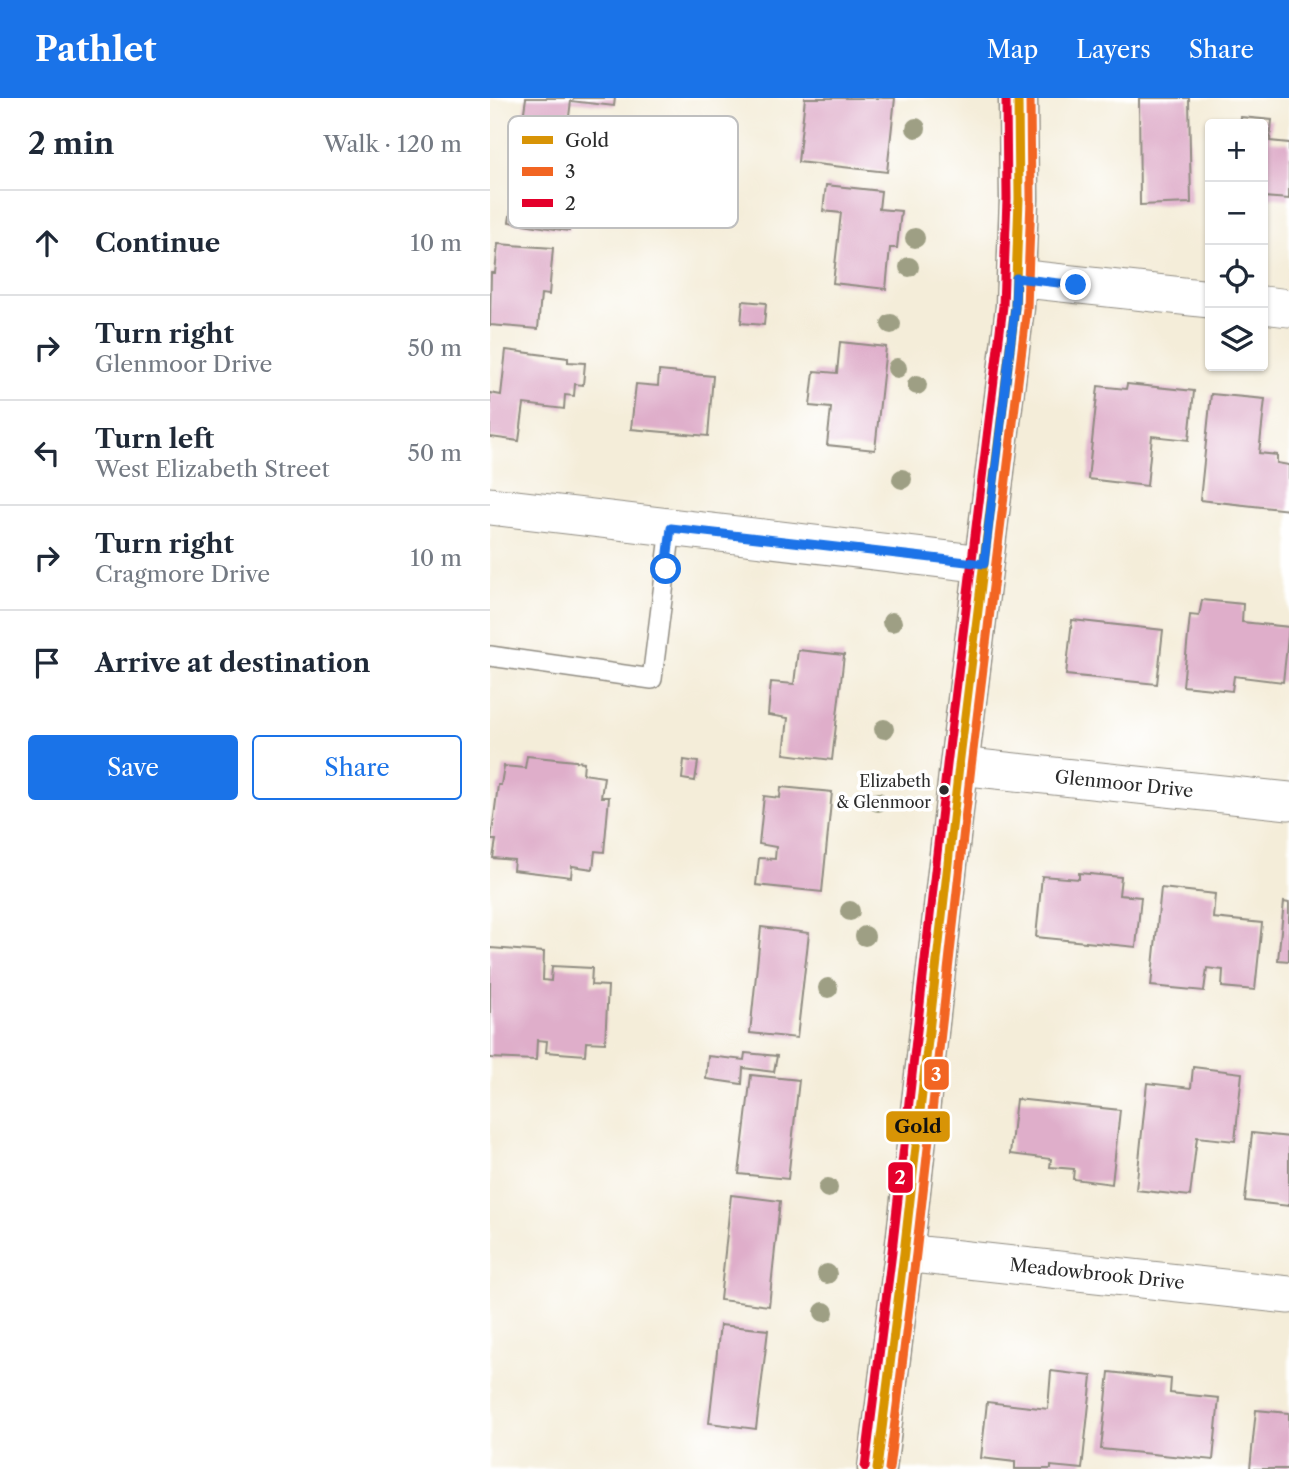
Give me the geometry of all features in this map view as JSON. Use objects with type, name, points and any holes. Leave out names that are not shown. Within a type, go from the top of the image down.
[{"type":"main road","points":[[877,1469],[1015,307],[1019,199],[1018,98]]},
{"type":"street","points":[[1016,278],[1205,298]]},
{"type":"street","points":[[1268,306],[1289,308]]},
{"type":"street","points":[[490,506],[984,564]]},
{"type":"street","name":"Glenmoor Drive","points":[[959,766],[1289,801]]},
{"type":"street","name":"Meadowbrook Drive","points":[[904,1253],[1289,1295]]},
{"type":"lane","points":[[490,656],[652,679],[671,528]]},
{"type":"building","points":[[526,98],[615,98],[614,106],[571,101],[569,116],[523,116]]},
{"type":"building","points":[[805,98],[895,98],[887,172],[798,162]]},
{"type":"building","points":[[1139,98],[1189,98],[1191,203],[1140,205]]},
{"type":"building","points":[[1268,120],[1272,120],[1270,141],[1289,143],[1289,199],[1268,197]]},
{"type":"building","points":[[826,185],[881,191],[879,209],[901,211],[897,248],[890,248],[886,289],[833,283],[841,213],[823,211]]},
{"type":"building","points":[[549,228],[569,228],[569,231]]},
{"type":"building","points":[[498,244],[553,248],[549,295],[541,294],[538,329],[490,325],[491,273],[495,273]]},
{"type":"building","points":[[743,301],[766,303],[764,325],[741,323]]},
{"type":"building","points":[[840,342],[886,347],[875,450],[827,445],[831,408],[810,406],[814,371],[837,373]]},
{"type":"building","points":[[506,350],[568,358],[568,362],[585,363],[583,385],[575,384],[574,396],[565,395],[564,409],[524,404],[519,441],[490,437],[490,393],[501,395]]},
{"type":"building","points":[[659,371],[713,376],[708,436],[631,429],[636,384],[658,386]]},
{"type":"building","points":[[1127,384],[1194,391],[1189,440],[1152,436],[1147,486],[1088,479],[1098,386],[1126,389]]},
{"type":"building","points":[[1211,394],[1265,399],[1259,453],[1277,455],[1277,463],[1289,465],[1289,510],[1200,500]]},
{"type":"building","points":[[1202,600],[1243,604],[1242,622],[1289,627],[1283,682],[1234,676],[1232,691],[1183,686],[1190,615],[1199,616]]},
{"type":"building","points":[[1072,620],[1163,630],[1157,684],[1066,675]]},
{"type":"building","points":[[798,650],[844,655],[832,760],[784,754],[788,718],[768,715],[771,682],[794,684]]},
{"type":"building","points":[[527,756],[584,762],[583,774],[604,777],[601,797],[609,797],[604,852],[595,851],[593,869],[572,866],[571,877],[513,870],[514,860],[493,858],[496,840],[491,840],[498,785],[501,785],[504,766],[525,768]]},
{"type":"building","points":[[684,760],[698,762],[695,781],[682,779]]},
{"type":"building","points":[[781,787],[832,792],[822,892],[756,885],[759,858],[775,859],[776,847],[759,844],[764,796],[780,798]]},
{"type":"building","points":[[1079,873],[1121,877],[1119,895],[1141,897],[1136,947],[1036,937],[1042,876],[1079,879]]},
{"type":"building","points":[[1161,888],[1215,894],[1213,918],[1262,923],[1255,990],[1222,987],[1223,970],[1207,968],[1204,991],[1151,986]]},
{"type":"building","points":[[1284,902],[1289,903],[1289,961],[1278,960]]},
{"type":"building","points":[[761,927],[809,933],[797,1038],[750,1033]]},
{"type":"building","points":[[490,948],[544,952],[543,980],[551,981],[552,966],[592,968],[591,985],[608,986],[605,1043],[586,1042],[585,1055],[546,1052],[547,1041],[537,1040],[536,1060],[490,1058]]},
{"type":"building","points":[[745,1053],[777,1056],[774,1072],[743,1068],[742,1084],[706,1079],[708,1056],[744,1060]]},
{"type":"building","points":[[1193,1067],[1242,1073],[1235,1141],[1197,1137],[1190,1196],[1136,1190],[1147,1083],[1191,1088]]},
{"type":"building","points":[[751,1075],[799,1080],[788,1179],[739,1174]]},
{"type":"building","points":[[1016,1099],[1120,1110],[1112,1184],[1073,1179],[1074,1169],[1050,1167],[1051,1159],[1010,1154]]},
{"type":"building","points":[[1252,1133],[1289,1137],[1289,1206],[1245,1201]]},
{"type":"building","points":[[731,1195],[780,1201],[769,1306],[720,1300]]},
{"type":"building","points":[[720,1325],[768,1330],[756,1429],[709,1423]]},
{"type":"building","points":[[1051,1371],[1092,1376],[1082,1469],[1051,1466],[1051,1469],[1015,1469],[1015,1462],[981,1458],[987,1402],[1048,1409]]},
{"type":"building","points":[[1109,1372],[1171,1379],[1170,1393],[1219,1398],[1213,1460],[1101,1449]]},
{"type":"building","points":[[1256,1410],[1289,1413],[1289,1469],[1250,1469]]},
{"type":"transit line","name":"2","points":[[865,1467],[1003,306],[1007,199],[1006,98]]},
{"type":"transit line","name":"Gold","points":[[877,1469],[1015,307],[1019,199],[1018,98]]},
{"type":"transit line","name":"3","points":[[889,1469],[1027,308],[1031,199],[1030,98]]},
{"type":"place","name":"Elizabeth & Glenmoor","points":[[944,790]]},
{"type":"route","points":[[666,569],[671,528],[984,564],[1015,307],[1016,278],[1076,285]]}]
